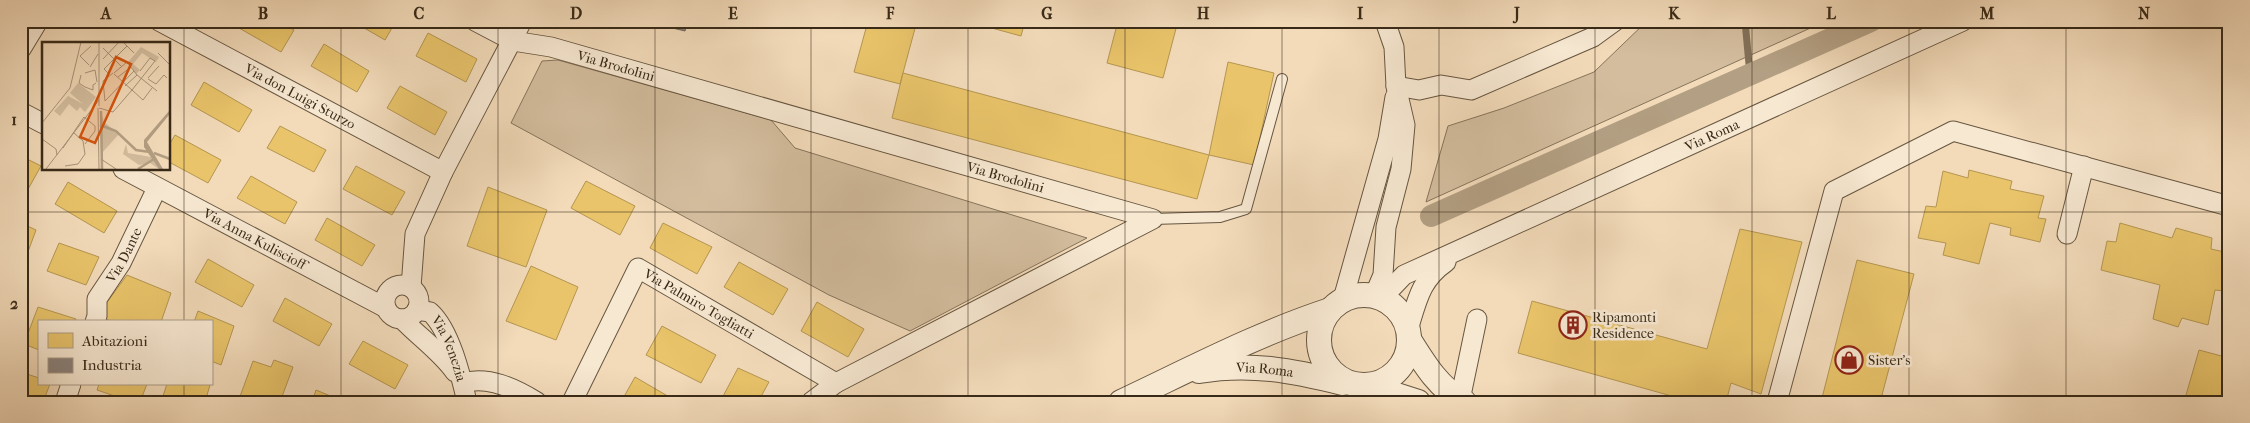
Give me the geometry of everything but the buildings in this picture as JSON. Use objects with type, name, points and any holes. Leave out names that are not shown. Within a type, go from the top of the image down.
[{"type":"street","points":[[21,49],[38,21]]},
{"type":"street","name":"Via don Luigi Sturzo","points":[[159,21],[442,172]]},
{"type":"street","name":"Via Brodolini","points":[[476,21],[513,41],[552,47],[1153,219]]},
{"type":"street","points":[[409,315],[420,300],[412,287],[414,234],[442,172],[522,21]]},
{"type":"street","points":[[1378,297],[1383,275],[1386,227],[1401,169],[1405,126],[1396,86],[1394,47],[1385,21]]},
{"type":"street","points":[[1396,86],[1420,90],[1441,85],[1471,90],[1592,37],[1615,21]]},
{"type":"street","name":"Via Roma","points":[[1378,297],[1404,274],[1461,250],[1963,21]]},
{"type":"street","points":[[1396,86],[1388,139],[1337,304],[1320,326],[1318,344],[1323,361],[1334,375],[1359,385],[1418,402]]},
{"type":"street","points":[[21,112],[42,123]]},
{"type":"street","points":[[1777,402],[1834,191],[1953,131],[2229,206]]},
{"type":"street","points":[[2067,234],[2084,166]]},
{"type":"street","name":"Via Anna Kuliscioff","points":[[125,170],[386,308]]},
{"type":"street","name":"Via Dante","points":[[96,320],[97,299],[121,264],[157,188]]},
{"type":"street","points":[[811,402],[836,383],[1153,219]]},
{"type":"street","name":"Via Roma","points":[[1409,336],[1419,291],[1433,271],[1461,250]]},
{"type":"street","name":"Via Palmiro Togliatti","points":[[572,402],[638,268],[836,383]]},
{"type":"street","points":[[409,315],[392,316],[386,308],[385,297],[391,288],[401,284],[412,287]]},
{"type":"street","points":[[1337,304],[1359,295],[1378,297],[1398,311],[1409,336],[1431,374],[1453,396],[1462,401],[1477,319]]},
{"type":"street","name":"Via Roma","points":[[1122,402],[1220,353],[1337,304]]},
{"type":"street","name":"Via Venezia","points":[[409,315],[430,312],[435,316],[446,334],[463,383],[467,402]]},
{"type":"street","points":[[409,315],[423,341],[445,358],[463,383],[474,380],[487,381],[515,396],[537,402]]},
{"type":"street","points":[[1359,385],[1381,383],[1392,376],[1402,366],[1407,354],[1409,336]]},
{"type":"street","name":"Via Roma","points":[[1180,374],[1226,366],[1291,370],[1359,385]]},
{"type":"street","points":[[65,402],[70,386]]},
{"type":"lane","points":[[1153,219],[1220,217],[1246,209],[1282,79]]},
{"type":"shaded area","points":[[1647,21],[1826,21],[1426,202],[1448,126],[1504,108],[1594,72]]},
{"type":"shaded area","points":[[558,60],[771,120],[795,148],[1087,238],[910,331],[829,295],[511,123],[542,61]]},
{"type":"waterway","points":[[1745,21],[1750,75]]},
{"type":"waterway","points":[[1431,216],[1871,21]]},
{"type":"place","name":"Ripamonti Residence","points":[[1573,325]]},
{"type":"place","name":"Sister's","points":[[1849,360]]}]
